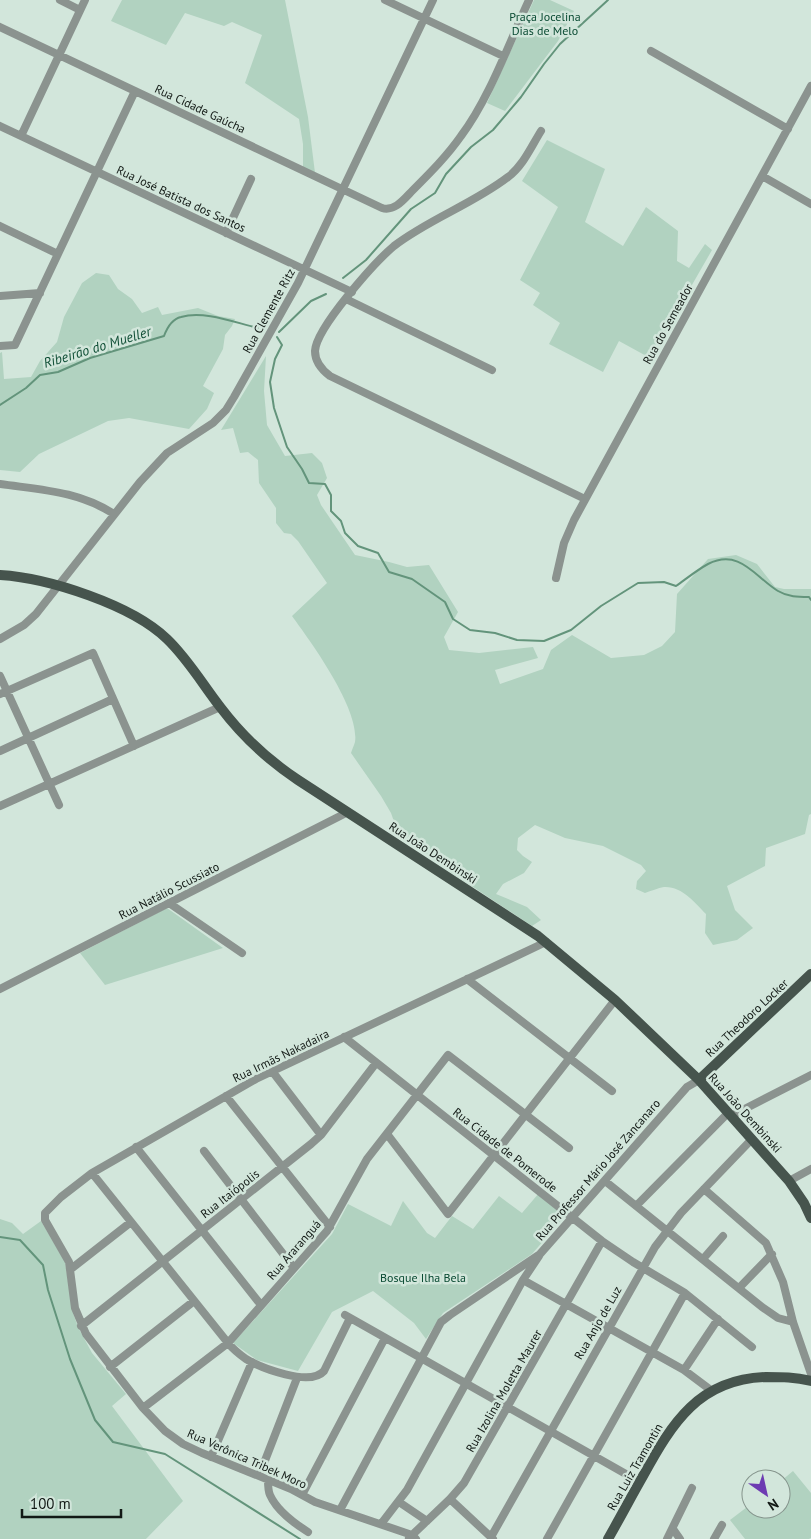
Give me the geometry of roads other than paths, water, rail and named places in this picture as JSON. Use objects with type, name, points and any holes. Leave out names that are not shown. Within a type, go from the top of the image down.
[{"type":"main road","name":"Rua João Dembinski","points":[[0,575],[59,585],[126,612],[150,625],[180,653],[244,736],[269,759],[298,780],[546,942],[615,1000],[699,1080],[789,1181],[804,1203],[811,1218]]},
{"type":"main road","name":"Rua Theodoro Locker","points":[[699,1080],[811,974]]},
{"type":"main road","name":"Rua Luiz Tramontin","points":[[608,1539],[661,1442],[687,1410],[712,1391],[738,1380],[786,1376],[808,1377]]},
{"type":"main road","name":"Rua Luiz Tramontin","points":[[768,1377],[811,1388]]},
{"type":"street","points":[[60,0],[80,10]]},
{"type":"street","points":[[21,136],[85,0]]},
{"type":"street","points":[[385,0],[503,56],[529,0]]},
{"type":"street","name":"Rua Clemente Ritz","points":[[0,638],[30,620],[158,462],[175,448],[206,428],[226,410],[259,354],[304,270],[433,0]]},
{"type":"street","name":"Rua Cidade Gaúcha","points":[[0,27],[343,190],[382,208],[390,209],[425,178],[462,135],[476,114],[503,56]]},
{"type":"street","points":[[651,51],[788,129]]},
{"type":"street","name":"Rua do Semeador","points":[[556,578],[564,543],[585,499],[811,86]]},
{"type":"street","points":[[0,346],[15,345],[135,91]]},
{"type":"street","name":"Rua José Batista dos Santos","points":[[0,126],[304,270],[349,296],[492,370]]},
{"type":"street","points":[[541,131],[520,164],[508,177],[394,246],[376,264],[326,324],[316,344],[315,355],[321,367],[330,376],[585,499]]},
{"type":"street","points":[[762,176],[811,204]]},
{"type":"street","points":[[226,233],[251,179]]},
{"type":"street","points":[[0,226],[58,254]]},
{"type":"street","points":[[0,296],[40,293]]},
{"type":"street","points":[[0,484],[77,496],[95,503],[114,514]]},
{"type":"street","points":[[3,692],[93,653],[134,746]]},
{"type":"street","points":[[0,676],[3,692],[28,738],[59,805]]},
{"type":"street","points":[[0,751],[113,699]]},
{"type":"street","points":[[0,806],[220,707]]},
{"type":"street","name":"Rua Natálio Scussiato","points":[[0,989],[348,812]]},
{"type":"street","points":[[169,903],[242,953]]},
{"type":"street","name":"Rua Irmãs Nakadaira","points":[[44,1217],[48,1208],[92,1174],[226,1096],[272,1071],[546,942]]},
{"type":"street","points":[[467,979],[612,1091]]},
{"type":"street","points":[[387,1134],[448,1214],[615,1000]]},
{"type":"street","name":"Rua Cidade de Pomerode","points":[[344,1037],[602,1241],[642,1268],[685,1293],[752,1347]]},
{"type":"street","name":"Rua Araranguá","points":[[143,1408],[228,1343],[330,1227],[362,1168],[448,1055],[526,1115]]},
{"type":"street","name":"Rua Itaiópolis","points":[[81,1326],[311,1144],[376,1063]]},
{"type":"street","points":[[272,1071],[320,1134]]},
{"type":"street","points":[[636,1206],[730,1115],[811,1074]]},
{"type":"street","name":"Rua Professor Mário José Zancanaro","points":[[340,1510],[437,1328],[445,1318],[540,1254],[687,1086],[699,1080]]},
{"type":"street","points":[[226,1096],[330,1227]]},
{"type":"street","points":[[526,1115],[569,1148]]},
{"type":"street","name":"Rua Anjo de Luz","points":[[492,1538],[642,1268],[666,1230],[752,1139]]},
{"type":"street","points":[[136,1147],[261,1305]]},
{"type":"street","points":[[204,1151],[294,1268]]},
{"type":"street","points":[[789,1181],[811,1169]]},
{"type":"street","points":[[92,1174],[228,1343],[237,1353],[252,1362],[297,1378],[316,1377],[322,1374],[348,1317],[640,1482]]},
{"type":"street","points":[[604,1180],[778,1318],[793,1322]]},
{"type":"street","points":[[704,1189],[763,1240],[772,1254],[786,1289],[808,1377]]},
{"type":"street","name":"Rua Verônica Tribek Moro","points":[[44,1217],[67,1256],[81,1326],[110,1368],[158,1424],[192,1449],[211,1458],[291,1488],[315,1502],[381,1524],[412,1538]]},
{"type":"street","points":[[71,1269],[131,1222]]},
{"type":"street","points":[[703,1259],[723,1236]]},
{"type":"street","name":"Rua Izolina Moletta Maurer","points":[[412,1538],[450,1499],[469,1474],[602,1241]]},
{"type":"street","points":[[381,1524],[399,1502],[523,1280],[531,1271],[540,1254]]},
{"type":"street","points":[[739,1288],[772,1254]]},
{"type":"street","points":[[523,1280],[684,1370],[712,1391]]},
{"type":"street","points":[[547,1539],[685,1293]]},
{"type":"street","points":[[110,1368],[194,1301]]},
{"type":"street","points":[[684,1370],[718,1320]]},
{"type":"street","points":[[302,1495],[385,1338]]},
{"type":"street","points":[[211,1458],[252,1362]]},
{"type":"street","points":[[259,1476],[297,1378]]},
{"type":"street","points":[[268,1479],[268,1491],[273,1501],[292,1521],[308,1532]]},
{"type":"street","points":[[667,1539],[692,1488]]},
{"type":"street","points":[[450,1499],[492,1538]]},
{"type":"street","points":[[399,1502],[427,1521]]},
{"type":"street","points":[[714,1539],[722,1525]]},
{"type":"street","points":[[673,1529],[680,1539]]},
{"type":"waterway","points":[[343,278],[366,260],[411,209],[435,193],[446,174],[471,147],[493,130],[521,97],[560,44],[608,0]]},
{"type":"waterway","points":[[279,332],[311,301],[326,294]]},
{"type":"waterway","name":"Ribeirão do Mueller","points":[[0,405],[26,388],[40,375],[58,372],[90,358],[164,336],[172,322],[181,317],[190,315],[210,316],[258,328]]},
{"type":"waterway","name":"Ribeirão do Mueller","points":[[277,337],[282,345],[275,359],[270,382],[274,408],[287,447],[309,483],[325,484],[331,495],[331,511],[341,521],[345,533],[358,546],[378,553],[389,572],[412,579],[445,602],[453,619],[470,630],[495,633],[517,640],[544,641],[571,630],[601,606],[638,583],[664,582],[676,586],[704,566],[719,560],[738,562],[778,591],[793,596],[809,597],[811,600]]},
{"type":"waterway","points":[[0,1237],[20,1240],[43,1265],[48,1290],[70,1359],[95,1420],[113,1442],[165,1454],[300,1539]]},
{"type":"park label","name":"Praça Jocelina Dias de Melo","points":[[545,24]]},
{"type":"park label","name":"Bosque Ilha Bela","points":[[423,1278]]}]
